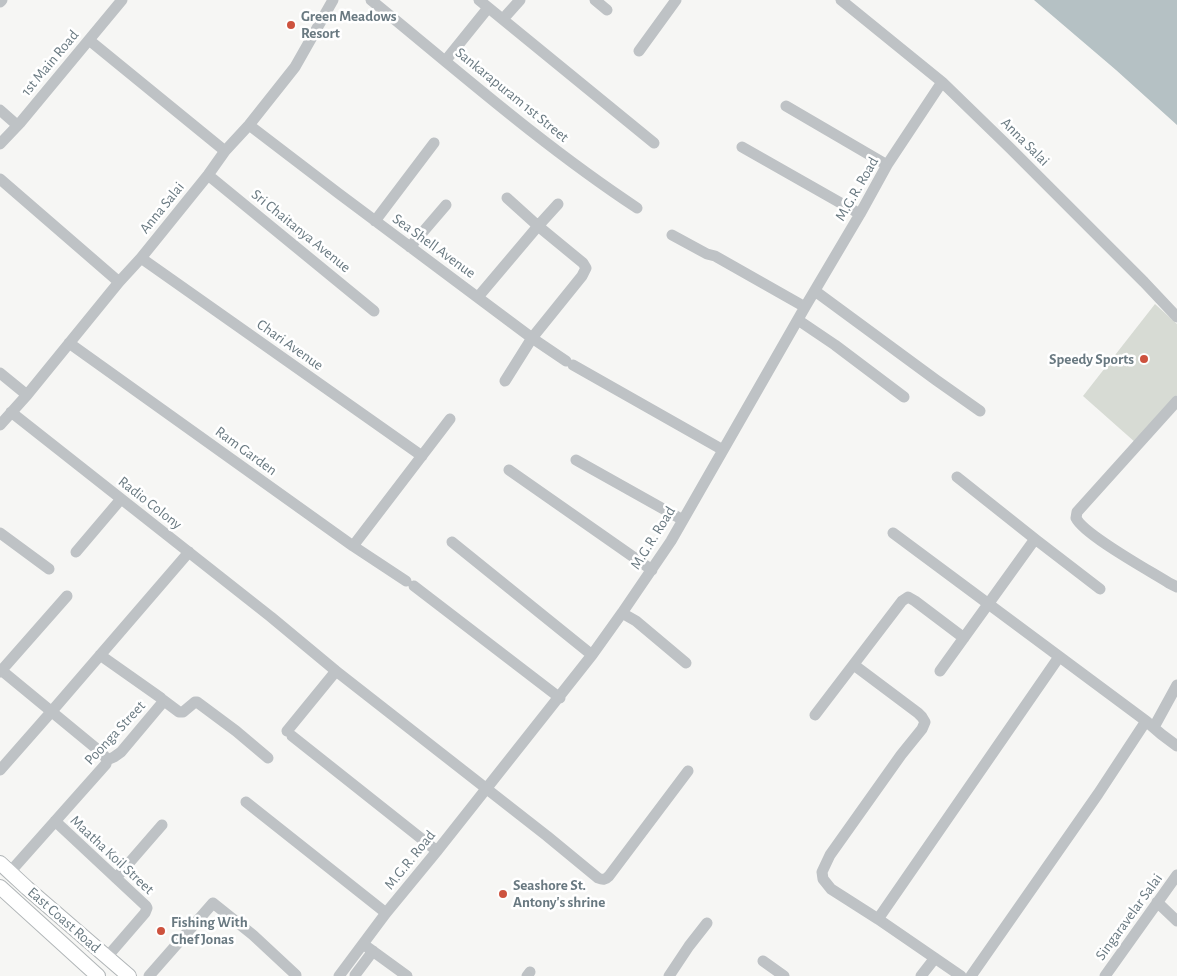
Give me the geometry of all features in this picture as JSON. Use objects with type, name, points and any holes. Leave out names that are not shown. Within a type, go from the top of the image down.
[{"type":"main road","name":"East Coast Road","points":[[5,867],[129,976]]},
{"type":"main road","name":"East Coast Road","points":[[0,887],[94,975]]},
{"type":"street","name":"1st Main Road","points":[[0,144],[122,0]]},
{"type":"street","name":"Anna Salai","points":[[0,425],[141,258],[295,67],[333,0]]},
{"type":"street","name":"Sankarapuram 1st Street","points":[[371,0],[526,127],[637,208]]},
{"type":"street","points":[[479,0],[654,143]]},
{"type":"street","points":[[503,20],[520,0]]},
{"type":"street","points":[[595,0],[607,10]]},
{"type":"street","points":[[639,51],[676,0]]},
{"type":"street","name":"Anna Salai","points":[[841,0],[942,82],[1177,317]]},
{"type":"street","points":[[446,60],[488,8]]},
{"type":"street","points":[[89,40],[226,151]]},
{"type":"street","name":"M.G.R. Road","points":[[349,974],[368,948],[386,913],[560,698],[652,570],[683,520],[887,165],[942,82]]},
{"type":"street","points":[[786,106],[887,165]]},
{"type":"street","points":[[0,110],[18,125]]},
{"type":"street","name":"Sea Shell Avenue","points":[[249,124],[375,222],[532,338],[570,363],[723,450]]},
{"type":"street","points":[[375,222],[434,143]]},
{"type":"street","points":[[742,148],[860,214]]},
{"type":"street","name":"Sri Chaitanya Avenue","points":[[208,175],[374,311]]},
{"type":"street","points":[[0,179],[119,282]]},
{"type":"street","points":[[505,381],[532,338],[582,276],[586,268],[583,263],[507,198]]},
{"type":"street","points":[[410,246],[446,204]]},
{"type":"street","points":[[478,298],[558,204]]},
{"type":"street","points":[[672,235],[707,254],[715,256],[805,307]]},
{"type":"street","name":"Chari Avenue","points":[[141,258],[422,456]]},
{"type":"street","points":[[815,292],[980,411]]},
{"type":"street","points":[[798,320],[904,396]]},
{"type":"street","name":"Ram Garden","points":[[69,343],[353,546],[410,584],[560,698]]},
{"type":"street","points":[[0,373],[26,395]]},
{"type":"street","points":[[1177,401],[1077,512],[1076,518],[1078,524],[1098,539],[1169,583],[1177,586]]},
{"type":"street","name":"Radio Colony","points":[[11,412],[598,878],[602,880],[609,876],[688,770]]},
{"type":"street","points":[[353,546],[450,419]]},
{"type":"street","points":[[576,460],[683,520]]},
{"type":"street","points":[[509,470],[652,570]]},
{"type":"street","points":[[957,477],[1100,589]]},
{"type":"street","points":[[76,552],[121,499]]},
{"type":"street","points":[[0,533],[49,569]]},
{"type":"street","points":[[893,533],[1177,746]]},
{"type":"street","points":[[940,670],[1035,539]]},
{"type":"street","points":[[452,542],[592,655]]},
{"type":"street","points":[[0,770],[188,552]]},
{"type":"street","points":[[67,596],[1,671],[103,754],[106,760]]},
{"type":"street","points":[[815,715],[902,601],[908,598],[915,601],[964,638]]},
{"type":"street","points":[[622,613],[636,621],[686,663]]},
{"type":"street","name":"Poonga Street","points":[[5,867],[55,821],[106,764],[106,760],[121,752],[162,704],[163,700],[100,655]]},
{"type":"street","points":[[878,919],[1059,656]]},
{"type":"street","points":[[854,665],[918,713],[925,722],[922,729],[830,855],[822,872],[823,879],[831,889],[961,976]]},
{"type":"street","points":[[336,671],[290,733],[437,852]]},
{"type":"street","points":[[971,976],[1098,794],[1177,685]]},
{"type":"street","points":[[163,700],[179,712],[183,712],[194,702],[200,704],[268,758]]},
{"type":"street","points":[[246,802],[386,913]]},
{"type":"street","name":"Maatha Koil Street","points":[[55,821],[147,908],[107,957]]},
{"type":"street","points":[[116,878],[162,825]]},
{"type":"street","name":"Singaravelar Salai","points":[[1105,976],[1177,876]]},
{"type":"street","points":[[1157,902],[1177,921]]},
{"type":"street","points":[[148,976],[213,903],[253,935],[295,976]]},
{"type":"street","points":[[669,976],[707,923]]},
{"type":"street","points":[[368,948],[407,976]]},
{"type":"street","points":[[921,976],[935,958]]},
{"type":"street","points":[[762,961],[784,976]]},
{"type":"shaded area","points":[[1034,0],[1177,0],[1177,125],[1116,70]]},
{"type":"shaded area","name":"Speedy Sports","points":[[1155,304],[1177,324],[1177,395],[1136,443],[1083,396]]},
{"type":"place","name":"Green Meadows Resort","points":[[291,25]]},
{"type":"place","name":"Speedy Sports","points":[[1144,359]]},
{"type":"place","name":"Seashore St. Antony's shrine","points":[[503,894]]},
{"type":"place","name":"Fishing With Chef Jonas","points":[[161,931]]}]
